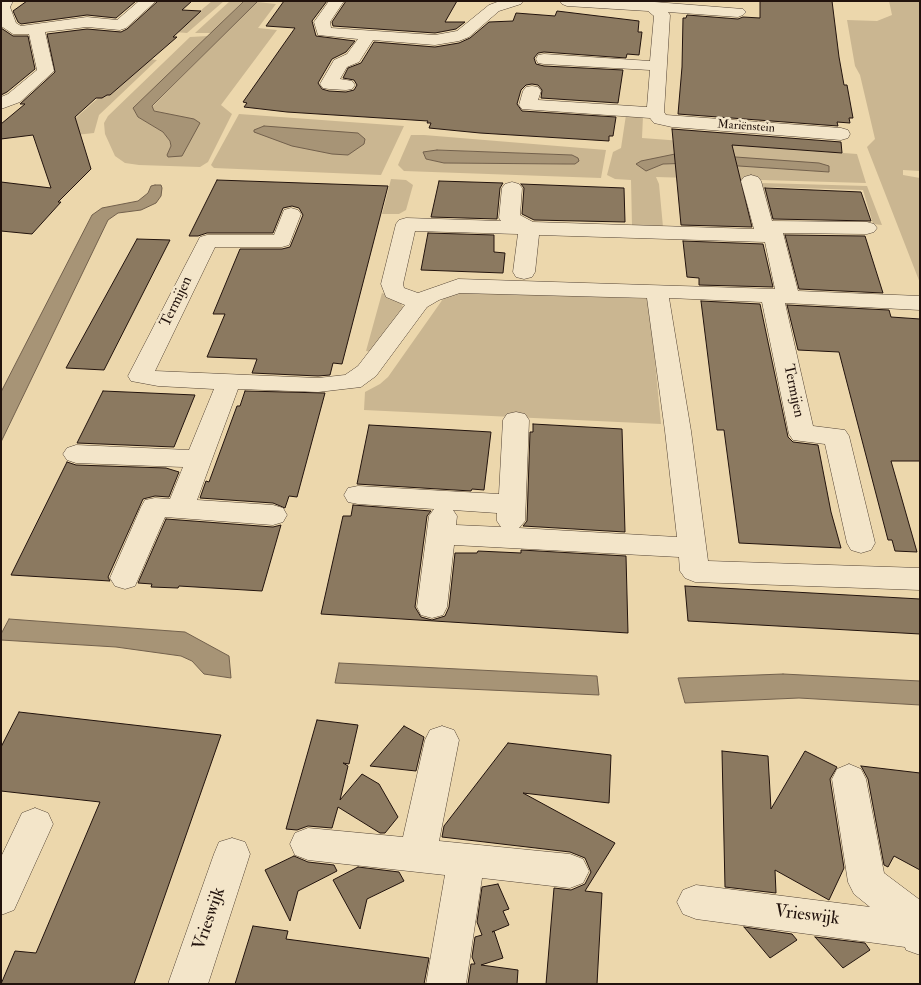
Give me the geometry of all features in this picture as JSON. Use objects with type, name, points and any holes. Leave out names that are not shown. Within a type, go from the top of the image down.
[{"type":"street","points":[[6,1],[2,7],[8,26],[19,31],[87,22],[120,25],[149,1]]},
{"type":"street","points":[[336,1],[322,22],[324,32],[435,40],[453,38],[463,34],[494,8],[516,1]]},
{"type":"street","points":[[567,1],[653,4],[738,12]]},
{"type":"street","points":[[653,4],[662,15],[655,113]]},
{"type":"street","points":[[5,100],[46,71],[36,30]]},
{"type":"street","points":[[346,85],[329,84],[340,64],[353,58],[369,35]]},
{"type":"street","points":[[544,60],[658,66]]},
{"type":"street","name":"Mariënstein","points":[[532,91],[528,104],[655,113],[660,119],[672,122],[841,134]]},
{"type":"street","name":"Termijen","points":[[751,180],[768,232],[802,434],[836,436],[862,543]]},
{"type":"street","points":[[512,188],[509,218],[529,228]]},
{"type":"street","name":"Termijen","points":[[291,214],[282,241],[207,241],[140,376],[158,379],[318,385],[352,382],[366,371],[419,302],[431,295],[458,286],[780,296],[920,303]]},
{"type":"street","points":[[419,302],[394,292],[392,284],[406,224],[768,232],[867,228]]},
{"type":"street","points":[[524,272],[529,228]]},
{"type":"street","points":[[657,292],[678,431],[696,571],[920,579]]},
{"type":"street","points":[[180,509],[229,381]]},
{"type":"street","points":[[511,539],[516,420]]},
{"type":"street","points":[[76,454],[199,459]]},
{"type":"street","points":[[358,495],[511,504]]},
{"type":"street","points":[[432,607],[445,500]]},
{"type":"street","points":[[125,578],[155,507],[273,515]]},
{"type":"street","points":[[442,534],[693,548]]},
{"type":"street","points":[[418,854],[442,740]]},
{"type":"street","name":"Vrieswijk","points":[[696,902],[919,934],[918,922],[867,882],[849,779]]},
{"type":"street","points":[[1,898],[35,824]]},
{"type":"street","points":[[308,844],[570,871]]},
{"type":"street","name":"Vrieswijk","points":[[188,984],[232,854]]},
{"type":"street","points":[[446,984],[466,860]]},
{"type":"shaded area","points":[[212,1],[224,1],[187,33],[175,32]]},
{"type":"shaded area","points":[[230,1],[243,1],[211,33],[195,33]]},
{"type":"shaded area","points":[[244,1],[258,1],[152,106],[154,111],[194,119],[200,123],[182,156],[168,157],[171,146],[170,141],[163,132],[138,117],[133,108]]},
{"type":"shaded area","points":[[889,1],[920,1],[920,171],[903,170],[903,175],[920,178],[920,283],[867,147],[875,139],[860,75],[855,66],[847,20],[877,21],[892,15]]},
{"type":"shaded area","points":[[257,2],[276,4],[258,28],[277,30],[221,105],[232,114],[208,162],[200,167],[139,165],[125,163],[115,156],[105,134],[104,123],[108,116],[190,37],[208,36],[133,108],[138,117],[163,132],[170,141],[171,146],[167,155],[182,156],[174,116],[154,111],[152,107]]},
{"type":"shaded area","points":[[143,58],[157,60],[99,115],[94,133],[57,137],[69,124]]},
{"type":"shaded area","points":[[239,114],[404,126],[381,175],[214,168],[211,165]]},
{"type":"shaded area","points":[[626,115],[643,116],[642,138],[857,154],[866,183],[656,177],[659,184],[663,227],[632,226],[631,180],[615,179],[607,175],[613,152],[621,148]],"holes":[[[680,153],[829,166],[829,172],[722,164],[663,164]]]},
{"type":"shaded area","points":[[264,126],[358,133],[365,139],[364,144],[348,155],[332,154],[292,146],[254,132],[254,130]]},
{"type":"shaded area","points":[[411,135],[606,150],[601,178],[404,171],[398,165]],"holes":[[[438,150],[572,155],[578,158],[575,164],[444,163],[426,159],[423,153]]]},
{"type":"shaded area","points":[[437,150],[572,155],[578,158],[579,161],[575,164],[444,163],[426,159],[423,152]]},
{"type":"shaded area","points":[[680,153],[819,163],[829,166],[829,172],[694,163],[663,164],[646,171],[636,164],[641,161]]},
{"type":"shaded area","points":[[391,179],[406,180],[413,185],[406,210],[399,214],[382,214]]},
{"type":"shaded area","points":[[761,183],[867,186],[882,225],[873,224],[863,190],[766,187],[774,220],[769,218]]},
{"type":"shaded area","points":[[161,185],[162,188],[161,196],[156,203],[141,210],[118,213],[108,220],[1,442],[1,392],[92,215],[102,208],[138,201],[148,193],[151,186]]},
{"type":"shaded area","points":[[450,289],[649,299],[661,424],[364,410],[365,392],[388,377]]},
{"type":"shaded area","points":[[382,293],[399,299],[404,309],[374,352],[366,351]]},
{"type":"shaded area","points":[[9,619],[185,632],[229,656],[231,678],[204,674],[192,661],[181,656],[116,647],[1,640],[1,634]]},
{"type":"shaded area","points":[[339,663],[597,676],[599,695],[335,683]]},
{"type":"shaded area","points":[[783,674],[920,681],[920,705],[799,698],[685,703],[678,678]]},
{"type":"building","points":[[27,1],[136,1],[116,18],[87,15],[21,24],[18,22],[13,11]]},
{"type":"building","points":[[158,1],[192,1],[182,10],[201,11],[173,37],[177,37],[110,95],[96,98],[75,117],[91,169],[58,202],[61,202],[32,234],[1,231],[1,182],[51,188],[33,135],[1,139],[1,124],[25,104],[20,104],[55,72],[47,34],[87,29],[121,32],[127,29]]},
{"type":"building","points":[[284,1],[327,1],[312,21],[316,36],[355,41],[346,52],[332,59],[318,83],[322,89],[329,91],[346,92],[354,90],[357,85],[354,80],[343,78],[348,68],[361,63],[374,42],[435,47],[459,43],[470,38],[489,22],[513,21],[516,13],[555,16],[557,11],[639,21],[638,32],[642,32],[639,55],[627,54],[626,58],[544,52],[538,53],[534,58],[536,64],[544,66],[623,70],[618,103],[541,98],[542,90],[538,85],[532,84],[526,85],[521,90],[517,104],[522,111],[616,117],[613,136],[609,136],[609,141],[480,133],[429,128],[431,123],[427,123],[428,121],[287,112],[244,107],[247,103],[243,102],[295,28],[266,26]]},
{"type":"building","points":[[346,1],[457,1],[445,22],[465,22],[456,29],[435,33],[333,26],[332,22]]},
{"type":"building","points":[[760,1],[832,1],[844,85],[847,85],[853,118],[849,118],[850,123],[837,122],[838,126],[678,114],[682,67],[683,18],[686,18],[687,15],[738,19],[743,17],[760,18]]},
{"type":"building","points":[[1,28],[13,36],[28,36],[35,69],[1,95]]},
{"type":"building","points":[[672,129],[841,142],[842,153],[732,145],[752,227],[681,225]]},
{"type":"building","points":[[217,180],[388,186],[342,364],[333,363],[330,375],[252,373],[257,359],[207,357],[225,314],[213,314],[240,249],[282,249],[290,247],[303,215],[299,208],[292,206],[283,208],[273,233],[207,233],[189,236]]},
{"type":"building","points":[[439,181],[503,183],[500,188],[497,219],[431,217]]},
{"type":"building","points":[[521,184],[624,188],[625,222],[534,220],[522,214],[524,188]]},
{"type":"building","points":[[765,188],[861,192],[871,221],[773,219]]},
{"type":"building","points":[[428,233],[494,235],[494,252],[505,253],[503,273],[421,270]]},
{"type":"building","points":[[785,235],[865,236],[883,293],[799,289]]},
{"type":"building","points":[[137,239],[170,240],[104,370],[66,368]]},
{"type":"building","points":[[683,241],[763,244],[773,287],[699,285],[699,278],[687,277]]},
{"type":"building","points":[[701,301],[760,304],[788,437],[793,442],[818,445],[831,512],[841,548],[739,543],[724,430],[717,430]]},
{"type":"building","points":[[787,305],[889,310],[891,317],[920,319],[920,461],[891,461],[917,552],[895,551],[892,540],[888,540],[839,352],[798,350]]},
{"type":"building","points":[[103,391],[195,395],[174,447],[77,443]]},
{"type":"building","points":[[245,391],[325,393],[297,497],[289,496],[285,508],[273,503],[200,498],[206,481],[209,482],[237,406],[240,406]]},
{"type":"building","points":[[533,424],[622,429],[625,532],[523,526],[527,521],[530,432],[533,432]]},
{"type":"building","points":[[369,425],[491,432],[484,490],[472,489],[471,491],[357,484]]},
{"type":"building","points":[[67,462],[76,465],[166,468],[179,472],[169,497],[155,496],[143,499],[108,577],[110,581],[11,575]]},
{"type":"building","points":[[353,505],[431,511],[427,516],[415,607],[421,617],[432,620],[445,616],[449,607],[455,553],[477,553],[478,551],[521,553],[521,550],[626,556],[628,633],[321,614],[343,516],[351,516]]},
{"type":"building","points":[[166,519],[273,527],[281,525],[262,591],[179,586],[178,588],[151,587],[152,584],[138,583]]},
{"type":"building","points":[[685,586],[920,599],[920,634],[688,621]]},
{"type":"building","points":[[19,712],[221,735],[134,984],[1,984],[15,951],[36,953],[100,802],[1,791],[1,747]]},
{"type":"building","points":[[317,720],[358,725],[349,764],[343,763],[348,766],[340,800],[362,774],[379,784],[398,817],[385,833],[380,833],[338,807],[332,828],[308,826],[297,830],[286,829]]},
{"type":"building","points":[[404,726],[424,737],[416,771],[370,766]]},
{"type":"building","points":[[508,743],[611,755],[609,803],[523,793],[615,843],[585,891],[602,893],[597,984],[546,984],[554,888],[571,890],[585,884],[591,872],[585,858],[570,852],[442,837],[444,826]]},
{"type":"building","points":[[722,751],[768,756],[771,809],[805,751],[837,767],[830,779],[844,868],[829,900],[775,870],[776,893],[725,887]]},
{"type":"building","points":[[861,766],[920,773],[920,870],[894,856],[888,867],[884,865],[868,779]]},
{"type":"building","points":[[294,856],[308,862],[334,865],[337,871],[298,891],[290,921],[265,870]]},
{"type":"building","points":[[358,867],[399,872],[404,881],[367,899],[360,929],[333,880]]},
{"type":"building","points":[[498,884],[509,909],[503,911],[509,925],[494,931],[503,958],[481,965],[518,970],[517,984],[468,984],[471,964],[475,964],[472,957],[475,937],[482,935],[477,922],[482,887]]},
{"type":"building","points":[[253,926],[288,931],[286,939],[429,958],[424,984],[235,984]]},
{"type":"building","points":[[744,927],[792,934],[797,940],[770,958]]},
{"type":"building","points":[[815,937],[865,943],[870,950],[843,968]]}]
